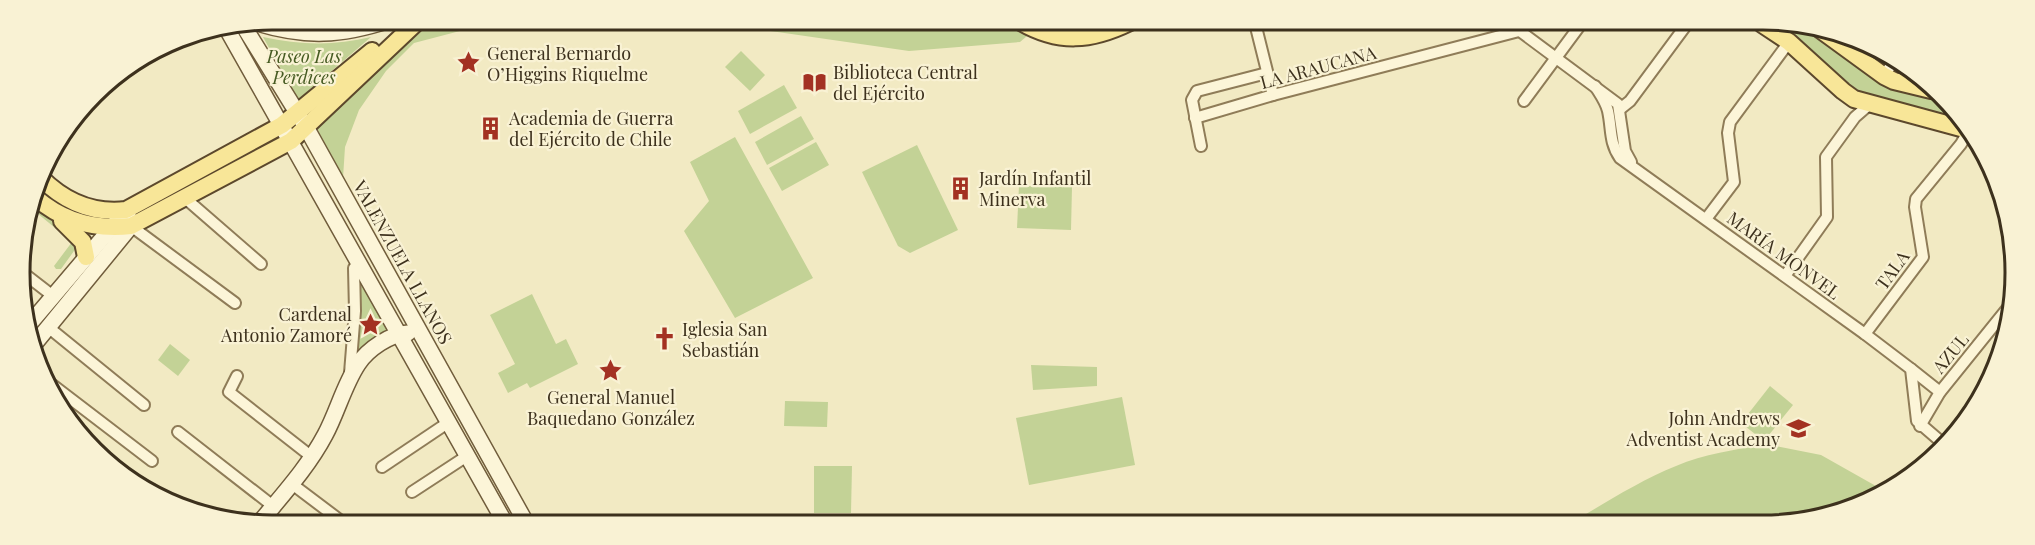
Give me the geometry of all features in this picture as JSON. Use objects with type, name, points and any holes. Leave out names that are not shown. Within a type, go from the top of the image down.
[{"type":"main road","points":[[284,30],[318,34],[356,30]]},
{"type":"main road","points":[[39,338],[129,218],[185,198],[291,141],[302,120],[372,51],[400,30]]},
{"type":"main road","points":[[35,318],[111,228],[282,125],[302,120],[407,30]]},
{"type":"main road","points":[[1036,30],[1060,38],[1086,37],[1112,30]]},
{"type":"main road","points":[[1772,31],[1789,42],[1848,95],[1870,104],[1956,126]]},
{"type":"main road","name":"VALENZUELA LLANOS","points":[[247,32],[302,120],[522,515]]},
{"type":"main road","points":[[230,34],[500,515]]},
{"type":"main road","points":[[1840,43],[1884,76],[1894,81],[1917,86]]},
{"type":"main road","points":[[47,183],[64,197],[84,207],[129,218]]},
{"type":"main road","points":[[41,202],[82,224],[111,228]]},
{"type":"main road","points":[[41,202],[77,235],[85,246],[86,257]]},
{"type":"main road","points":[[266,515],[312,457],[333,419],[359,362],[373,349],[399,333],[419,333]]},
{"type":"street","points":[[1257,30],[1273,95]]},
{"type":"street","points":[[1524,101],[1577,30]]},
{"type":"street","points":[[1620,109],[1635,94],[1683,30]]},
{"type":"street","name":"LA ARAUCANA","points":[[1195,118],[1273,95],[1519,31]]},
{"type":"street","name":"MARÍA MONVEL","points":[[1519,31],[1615,100],[1620,109],[1625,151],[1637,170]]},
{"type":"street","points":[[1706,219],[1734,182],[1728,133],[1730,122],[1789,42]]},
{"type":"street","points":[[1884,76],[1890,66]]},
{"type":"street","name":"LA ARAUCANA","points":[[1201,146],[1192,100],[1197,91],[1267,73]]},
{"type":"street","name":"MARÍA MONVEL","points":[[1595,86],[1605,100],[1612,145],[1620,158],[1865,334],[1940,392]]},
{"type":"street","points":[[1785,276],[1827,217],[1826,157],[1855,117],[1870,104]]},
{"type":"street","name":"TALA","points":[[1865,334],[1923,257],[1915,207],[1916,199],[1964,139]]},
{"type":"street","points":[[185,198],[261,264]]},
{"type":"street","points":[[129,218],[235,303]]},
{"type":"street","points":[[350,380],[355,311],[354,268],[359,263]]},
{"type":"street","points":[[30,279],[53,296]]},
{"type":"street","name":"AZUL","points":[[1920,426],[1940,392],[2001,317]]},
{"type":"street","points":[[48,327],[144,405]]},
{"type":"street","points":[[1911,369],[1917,421],[1938,440]]},
{"type":"street","points":[[237,376],[229,392],[312,457]]},
{"type":"street","points":[[61,391],[152,461]]},
{"type":"street","points":[[382,467],[448,422]]},
{"type":"street","points":[[178,432],[273,506]]},
{"type":"street","points":[[411,492],[467,456]]},
{"type":"street","points":[[292,484],[333,515]]},
{"type":"green space","name":"Paseo Las Perdices","points":[[422,30],[464,30],[414,43],[386,71],[359,110],[345,147],[343,178],[316,133],[318,127]]},
{"type":"green space","points":[[763,30],[1019,30],[1027,36],[1020,42],[909,51]]},
{"type":"green space","points":[[1777,31],[1820,37],[1889,86],[1927,95],[1951,120],[1856,94]]},
{"type":"green space","name":"Paseo Las Perdices","points":[[263,37],[290,42],[317,43],[344,42],[371,37],[298,100]]},
{"type":"green space","points":[[741,51],[765,75],[750,91],[725,67]]},
{"type":"green space","points":[[784,85],[797,108],[750,134],[738,111]]},
{"type":"green space","points":[[801,116],[814,139],[767,165],[755,142]]},
{"type":"green space","points":[[735,137],[813,278],[735,318],[684,231],[709,201],[690,162]]},
{"type":"green space","points":[[816,142],[829,165],[782,191],[769,168]]},
{"type":"green space","points":[[917,145],[958,230],[910,253],[898,246],[862,172]]},
{"type":"green space","points":[[1019,186],[1072,187],[1071,230],[1017,228]]},
{"type":"green space","points":[[39,208],[79,244],[61,269],[56,269],[54,266],[72,242],[37,213]]},
{"type":"green space","points":[[361,270],[394,325],[358,353]]},
{"type":"green space","points":[[532,294],[556,344],[566,339],[578,364],[530,388],[527,383],[508,393],[498,373],[515,364],[490,315]]},
{"type":"green space","points":[[170,344],[190,360],[178,376],[158,360]]},
{"type":"green space","points":[[1031,365],[1097,367],[1097,386],[1033,390]]},
{"type":"green space","points":[[1770,386],[1793,405],[1764,441],[1741,423]]},
{"type":"green space","points":[[1122,397],[1135,465],[1029,485],[1016,418]]},
{"type":"green space","points":[[785,401],[828,402],[827,427],[784,426]]},
{"type":"green space","points":[[1765,444],[1821,455],[1877,487],[1825,507],[1794,513],[1584,515],[1635,485],[1676,466],[1709,455]]},
{"type":"green space","points":[[814,466],[852,466],[851,513],[814,513]]},
{"type":"place","name":"General Bernardo O’Higgins Riquelme","points":[[469,63]]},
{"type":"place","name":"Biblioteca Central del Ejército","points":[[815,82]]},
{"type":"place","name":"Academia de Guerra del Ejército de Chile","points":[[491,128]]},
{"type":"place","name":"Jardín Infantil Minerva","points":[[961,188]]},
{"type":"place","name":"Cardenal Antonio Zamoré","points":[[370,324]]},
{"type":"place","name":"Iglesia San Sebastián","points":[[664,339]]},
{"type":"place","name":"General Manuel Baquedano González","points":[[611,371]]},
{"type":"place","name":"John Andrews Adventist Academy","points":[[1798,428]]}]
